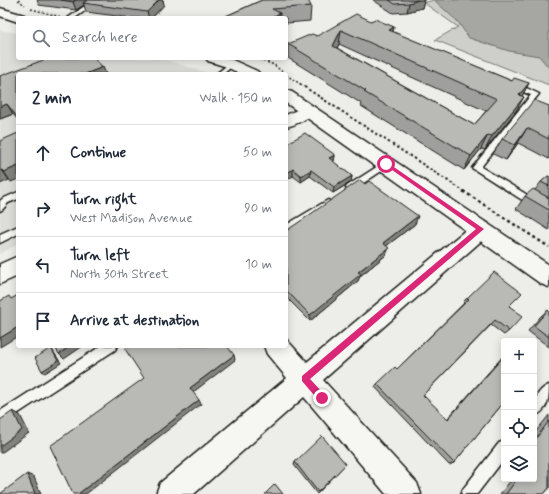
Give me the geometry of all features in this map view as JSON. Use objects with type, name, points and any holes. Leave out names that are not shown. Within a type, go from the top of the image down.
[{"type":"street","points":[[0,12],[16,17]]},
{"type":"street","points":[[219,60],[232,64],[248,72]]},
{"type":"street","points":[[288,96],[549,277]]},
{"type":"street","points":[[288,121],[308,110]]},
{"type":"street","points":[[171,494],[304,378],[481,229]]},
{"type":"street","points":[[0,275],[16,266]]},
{"type":"street","points":[[278,348],[406,494]]},
{"type":"lane","points":[[74,16],[97,0]]},
{"type":"lane","points":[[222,72],[232,64]]},
{"type":"lane","points":[[507,82],[535,94],[476,168],[549,213]]},
{"type":"lane","points":[[288,229],[386,164]]},
{"type":"lane","points":[[0,207],[6,201],[16,196]]},
{"type":"lane","points":[[0,239],[16,231]]},
{"type":"lane","points":[[0,419],[108,348]]},
{"type":"lane","points":[[537,406],[549,391]]},
{"type":"lane","points":[[468,494],[501,452]]},
{"type":"path","points":[[36,11],[58,16]]},
{"type":"path","points":[[261,60],[274,65],[283,72]]},
{"type":"path","points":[[288,75],[549,247]]},
{"type":"shaded area","points":[[433,0],[549,0],[549,85],[435,40],[458,27],[424,3]]},
{"type":"shaded area","points":[[434,0],[549,0],[549,68],[539,56],[509,51],[469,38],[458,22]]},
{"type":"shaded area","points":[[0,30],[16,33],[16,60],[166,60],[204,72],[16,72],[16,245],[0,254]]},
{"type":"building","points":[[61,0],[76,0],[73,2]]},
{"type":"building","points":[[88,0],[159,0],[147,12],[83,3]]},
{"type":"building","points":[[262,0],[308,0],[311,6],[272,9],[280,13],[274,16],[226,16]]},
{"type":"building","points":[[389,0],[418,0],[409,3],[395,4]]},
{"type":"building","points":[[356,14],[371,21],[375,19],[394,27],[389,30],[512,81],[514,78],[529,83],[519,95],[524,97],[492,136],[488,135],[471,156],[364,92],[366,91],[288,44],[312,34],[317,36]],"holes":[[[341,30],[497,99],[474,125],[333,46]]]},
{"type":"building","points":[[44,60],[95,60],[103,67],[90,72],[16,72],[16,115],[7,104],[0,107],[0,76]]},
{"type":"building","points":[[534,100],[549,106],[549,139],[527,128],[515,145],[502,139]]},
{"type":"building","points":[[305,133],[335,155],[329,158],[352,176],[334,187],[311,170],[301,176],[293,169],[288,173],[288,143]]},
{"type":"building","points":[[16,134],[16,167],[4,172],[2,170],[0,171],[0,141]]},
{"type":"building","points":[[549,176],[549,186],[541,182]]},
{"type":"building","points":[[360,180],[365,184],[369,181],[418,216],[383,243],[389,248],[358,272],[361,274],[310,315],[288,292],[288,230]]},
{"type":"building","points":[[533,189],[549,198],[549,210],[525,196]]},
{"type":"building","points":[[494,272],[522,293],[509,306],[523,316],[509,331],[495,320],[423,395],[448,419],[501,359],[501,406],[454,463],[377,384],[395,367],[397,369],[469,299],[467,298]]},
{"type":"building","points":[[9,296],[11,299],[16,296],[16,328],[0,338],[0,301]]},
{"type":"building","points":[[548,310],[549,311],[549,337],[534,326]]},
{"type":"building","points":[[51,348],[58,361],[42,371],[35,358]]},
{"type":"building","points":[[55,348],[67,348],[59,354]]},
{"type":"building","points":[[229,348],[234,355],[190,388],[199,400],[78,494],[73,494],[50,446],[144,378],[125,349]]},
{"type":"building","points":[[13,411],[22,430],[0,446],[0,420]]},
{"type":"building","points":[[549,421],[549,488],[544,494],[506,494],[515,482],[537,482],[537,437]]},
{"type":"building","points":[[322,436],[346,464],[318,492],[295,462]]},
{"type":"building","points":[[27,474],[35,494],[0,494]]},
{"type":"building","points":[[275,484],[283,494],[265,494]]},
{"type":"route","points":[[322,398],[304,378],[481,229],[386,164]]}]
